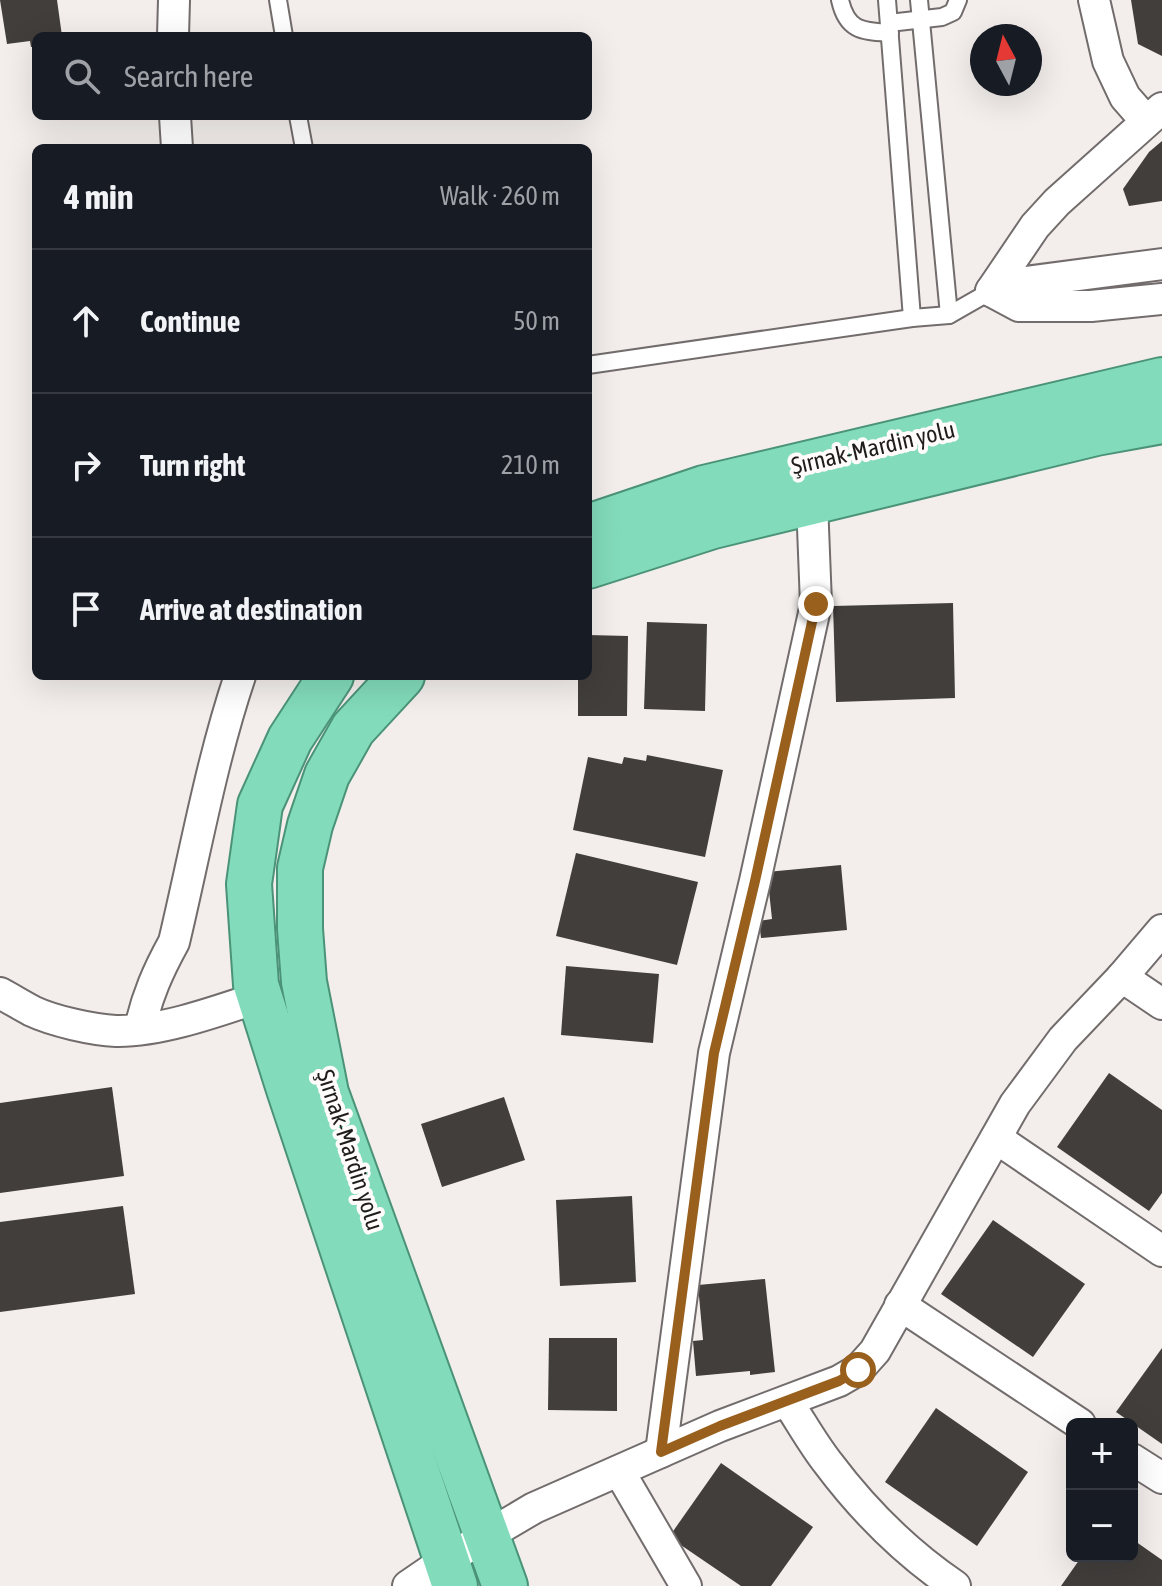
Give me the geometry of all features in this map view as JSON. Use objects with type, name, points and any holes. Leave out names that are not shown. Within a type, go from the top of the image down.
[{"type":"highway","name":"Şırnak-Mardin yolu","points":[[592,526],[704,488],[1162,380]]},
{"type":"highway","name":"Şırnak-Mardin yolu","points":[[592,565],[713,526],[1096,433],[1162,421]]},
{"type":"highway","name":"Şırnak-Mardin yolu","points":[[328,680],[290,739],[260,805],[249,884],[256,985],[451,1573]]},
{"type":"highway","name":"Şırnak-Mardin yolu","points":[[398,680],[353,729],[327,775],[310,825],[300,868],[304,982],[326,1093],[505,1586]]},
{"type":"street","points":[[173,32],[174,0]]},
{"type":"street","points":[[991,291],[1035,226],[1057,202],[1154,114],[1125,97],[1108,61],[1094,0]]},
{"type":"street","points":[[175,120],[177,144]]},
{"type":"street","points":[[991,291],[1018,283],[1162,264]]},
{"type":"street","points":[[991,291],[1019,306],[1091,306],[1162,299]]},
{"type":"street","points":[[661,1452],[714,1053],[816,604],[812,502]]},
{"type":"street","points":[[140,1028],[147,997],[174,942],[217,755],[239,680]]},
{"type":"street","points":[[408,1586],[451,1573],[487,1536],[534,1508],[720,1426],[839,1381],[858,1370],[875,1351],[1015,1104],[1063,1039],[1162,930]]},
{"type":"street","points":[[1122,977],[1162,1004]]},
{"type":"street","points":[[0,993],[35,1012],[87,1027],[118,1031],[213,1013],[260,997]]},
{"type":"street","points":[[996,1138],[1162,1251]]},
{"type":"street","points":[[900,1305],[1071,1418]]},
{"type":"street","points":[[787,1401],[826,1462],[879,1523],[924,1565],[955,1586]]},
{"type":"street","points":[[1138,1463],[1162,1478]]},
{"type":"street","points":[[619,1471],[686,1586]]},
{"type":"lane","points":[[278,0],[283,32]]},
{"type":"lane","points":[[840,0],[846,20],[862,31],[942,17],[953,12],[958,0]]},
{"type":"lane","points":[[887,0],[912,318]]},
{"type":"lane","points":[[919,0],[949,315]]},
{"type":"lane","points":[[299,120],[303,144]]},
{"type":"lane","points":[[592,364],[949,315],[991,291]]},
{"type":"building","points":[[0,0],[57,0],[61,32],[32,32],[32,47],[30,41],[7,44]]},
{"type":"building","points":[[1131,0],[1162,0],[1162,56],[1138,44]]},
{"type":"building","points":[[1162,141],[1162,201],[1129,206],[1123,189],[1149,152]]},
{"type":"building","points":[[953,603],[955,698],[836,702],[833,606]]},
{"type":"building","points":[[647,622],[707,624],[705,711],[644,709]]},
{"type":"building","points":[[592,635],[628,636],[627,716],[578,716],[578,680],[592,680]]},
{"type":"building","points":[[647,755],[723,770],[705,857],[573,830],[588,757],[622,764],[624,757],[646,761]]},
{"type":"building","points":[[576,853],[698,882],[677,965],[556,936]]},
{"type":"building","points":[[841,865],[847,930],[761,938],[759,921],[772,919],[767,872]]},
{"type":"building","points":[[566,966],[659,974],[653,1043],[561,1035]]},
{"type":"building","points":[[1109,1073],[1162,1110],[1162,1193],[1149,1211],[1057,1147]]},
{"type":"building","points":[[112,1087],[124,1176],[0,1193],[0,1103]]},
{"type":"building","points":[[504,1097],[525,1160],[442,1187],[421,1124]]},
{"type":"building","points":[[632,1196],[636,1282],[560,1286],[556,1200]]},
{"type":"building","points":[[123,1206],[135,1294],[0,1312],[0,1222]]},
{"type":"building","points":[[993,1220],[1085,1284],[1033,1357],[941,1294]]},
{"type":"building","points":[[765,1279],[775,1372],[696,1376],[693,1341],[703,1340],[698,1285]]},
{"type":"building","points":[[549,1338],[617,1338],[617,1411],[548,1410]]},
{"type":"building","points":[[1162,1348],[1162,1444],[1138,1427],[1138,1418],[1125,1418],[1116,1412]]},
{"type":"building","points":[[936,1408],[1028,1472],[977,1546],[885,1482]]},
{"type":"building","points":[[721,1463],[813,1527],[771,1586],[741,1586],[669,1537]]},
{"type":"building","points":[[1138,1543],[1162,1560],[1162,1586],[1061,1586],[1078,1562],[1138,1562]]},
{"type":"route","points":[[816,604],[714,1053],[661,1452],[839,1381],[858,1370]]}]
